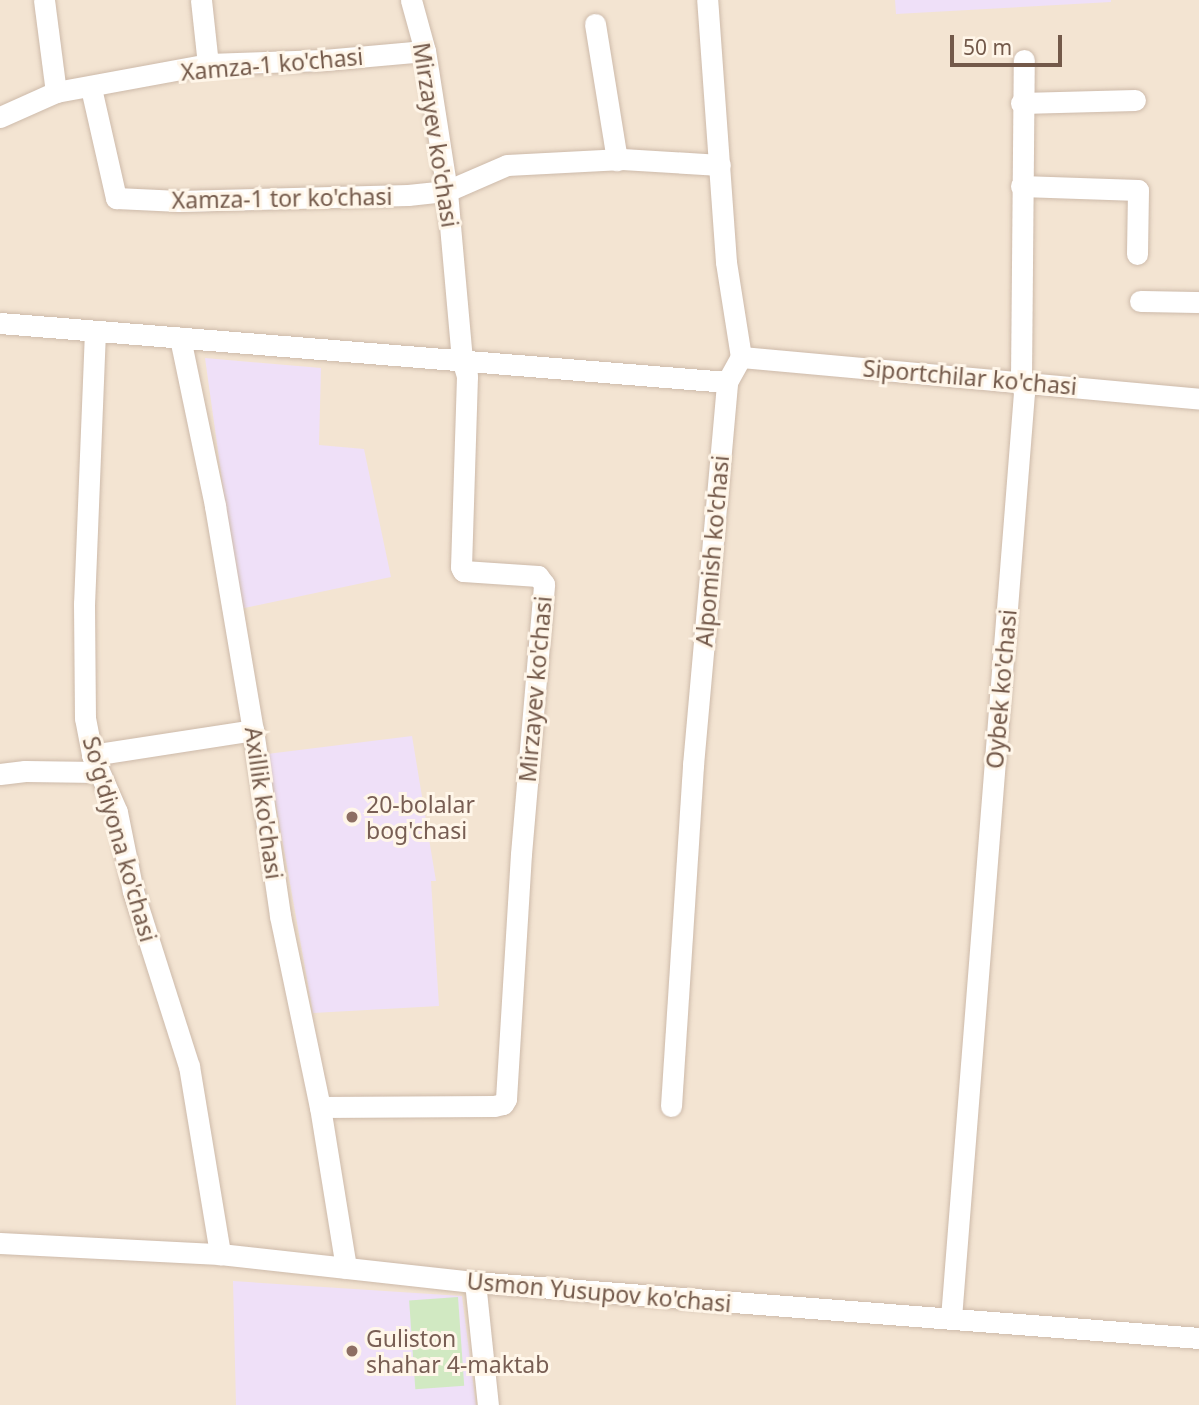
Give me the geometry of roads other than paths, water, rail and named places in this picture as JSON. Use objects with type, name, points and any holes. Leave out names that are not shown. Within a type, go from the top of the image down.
[{"type":"street","points":[[44,0],[56,92]]},
{"type":"street","points":[[201,0],[208,64]]},
{"type":"street","name":"Mirzayev ko'chasi","points":[[320,1107],[494,1106],[503,1104],[506,1099],[521,853],[544,584],[538,576],[461,570],[467,376],[462,360],[447,191],[425,51],[411,0]]},
{"type":"street","points":[[707,0],[726,262],[741,356]]},
{"type":"street","points":[[595,23],[617,160]]},
{"type":"street","name":"Xamza-1 ko'chasi","points":[[0,117],[56,92],[91,88],[208,64],[324,61],[425,51]]},
{"type":"street","name":"Oybek ko'chasi","points":[[951,1318],[1024,393],[1021,380],[1021,103],[1024,60]]},
{"type":"street","name":"Xamza-1 tor ko'chasi","points":[[91,88],[116,198],[179,201],[408,195],[447,191],[507,165],[617,160],[720,165]]},
{"type":"street","points":[[1021,103],[1136,100]]},
{"type":"street","points":[[1021,186],[1138,190],[1137,254]]},
{"type":"street","points":[[1140,301],[1199,302]]},
{"type":"street","points":[[0,323],[727,382]]},
{"type":"street","name":"So'g'diyona ko'chasi","points":[[95,331],[84,604],[85,718],[95,763],[117,812],[133,891],[189,1066],[220,1254]]},
{"type":"street","name":"Axillik ko'chasi","points":[[180,338],[215,506],[253,730],[280,916],[320,1107],[346,1268]]},
{"type":"street","name":"Siportchilar ko'chasi","points":[[741,356],[1021,380],[1199,399]]},
{"type":"street","name":"Alpomish ko'chasi","points":[[671,1106],[693,765],[727,382],[741,356]]},
{"type":"street","points":[[0,775],[95,763],[253,730]]},
{"type":"street","name":"Usmon Yusupov ko'chasi","points":[[0,1243],[220,1254],[475,1282],[1199,1338]]},
{"type":"street","points":[[475,1282],[488,1405]]},
{"type":"place","name":"20-bolalar bog'chasi","points":[[352,817]]},
{"type":"place","name":"Guliston shahar 4-maktab","points":[[352,1351]]}]
